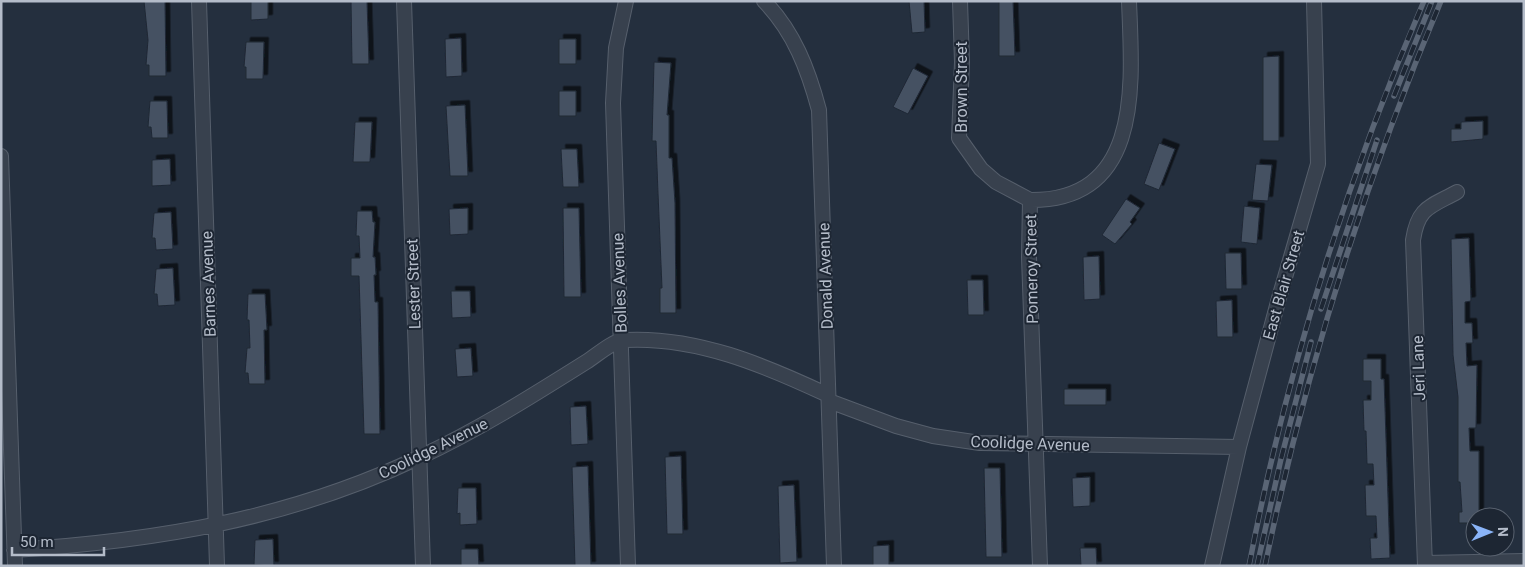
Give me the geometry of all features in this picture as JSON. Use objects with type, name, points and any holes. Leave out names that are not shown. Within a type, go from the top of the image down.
[{"type":"street","name":"Barnes Avenue","points":[[199,1],[217,566]]},
{"type":"street","name":"Lester Street","points":[[404,1],[423,566]]},
{"type":"street","name":"Bolles Avenue","points":[[626,1],[619,30],[613,74],[628,566]]},
{"type":"street","name":"Donald Avenue","points":[[764,1],[796,45],[809,74],[819,110],[834,566]]},
{"type":"street","name":"Brown Street","points":[[960,1],[962,62],[959,138],[970,155],[989,176],[996,182],[1030,200]]},
{"type":"street","name":"Pomeroy Street","points":[[1040,566],[1030,257],[1030,200],[1049,200],[1081,189],[1103,174],[1119,148],[1124,131],[1130,87],[1129,1]]},
{"type":"street","name":"East Blair Street","points":[[1212,566],[1239,447],[1279,298],[1318,164],[1314,1]]},
{"type":"street","points":[[1,156],[15,566]]},
{"type":"street","name":"Jeri Lane","points":[[1425,565],[1413,240],[1417,219],[1422,212],[1457,192]]},
{"type":"street","name":"Coolidge Avenue","points":[[14,550],[114,543],[216,527],[318,497],[419,458],[512,409],[621,340],[687,345],[742,358],[828,398],[896,426],[933,436],[980,443],[1239,447]]},
{"type":"street","points":[[1425,565],[1524,561]]},
{"type":"building","points":[[144,1],[165,1],[166,76],[149,76],[149,65],[146,65],[148,40]]},
{"type":"building","points":[[251,1],[268,1],[268,19],[251,20]]},
{"type":"building","points":[[351,1],[367,1],[369,64],[352,64]]},
{"type":"building","points":[[909,1],[924,1],[925,32],[912,33]]},
{"type":"building","points":[[999,1],[1013,1],[1015,56],[999,56]]},
{"type":"building","points":[[461,38],[462,76],[446,77],[445,39]]},
{"type":"building","points":[[559,39],[576,39],[576,64],[559,64]]},
{"type":"building","points":[[246,42],[264,42],[263,79],[246,79],[246,67],[244,67]]},
{"type":"building","points":[[1279,56],[1279,141],[1263,141],[1263,57]]},
{"type":"building","points":[[654,62],[671,63],[667,115],[669,115],[669,158],[672,158],[675,203],[676,313],[660,313],[660,288],[662,288],[656,141],[652,141]]},
{"type":"building","points":[[913,68],[928,76],[908,114],[893,107]]},
{"type":"building","points":[[559,91],[576,91],[576,116],[559,116]]},
{"type":"building","points":[[150,101],[167,101],[168,138],[152,138],[151,127],[148,127]]},
{"type":"building","points":[[465,105],[468,176],[450,176],[446,106]]},
{"type":"building","points":[[1483,121],[1483,139],[1451,142],[1451,129],[1461,129],[1461,122]]},
{"type":"building","points":[[355,122],[372,122],[370,162],[353,162]]},
{"type":"building","points":[[1159,143],[1175,149],[1159,190],[1144,184]]},
{"type":"building","points":[[561,149],[577,149],[579,187],[563,187]]},
{"type":"building","points":[[170,159],[171,185],[152,186],[152,160]]},
{"type":"building","points":[[1256,164],[1272,165],[1268,201],[1252,200]]},
{"type":"building","points":[[1126,199],[1140,208],[1130,222],[1132,224],[1115,244],[1102,235]]},
{"type":"building","points":[[1244,206],[1260,208],[1257,244],[1241,242]]},
{"type":"building","points":[[468,208],[468,234],[450,235],[449,209]]},
{"type":"building","points":[[563,208],[579,208],[581,297],[564,297]]},
{"type":"building","points":[[357,211],[372,211],[373,222],[375,222],[373,257],[375,257],[376,275],[374,275],[375,302],[378,302],[380,434],[364,434],[359,276],[351,276],[351,258],[360,258],[359,236],[356,236]]},
{"type":"building","points":[[171,212],[173,249],[156,250],[155,238],[152,238],[154,213]]},
{"type":"building","points":[[1469,238],[1471,301],[1465,302],[1465,323],[1472,323],[1473,343],[1466,343],[1467,366],[1477,365],[1476,428],[1469,428],[1470,451],[1479,451],[1479,507],[1465,507],[1465,523],[1459,523],[1459,512],[1462,512],[1460,482],[1458,482],[1458,397],[1453,355],[1451,239]]},
{"type":"building","points":[[1225,253],[1241,253],[1242,289],[1226,289]]},
{"type":"building","points":[[1099,256],[1100,299],[1084,300],[1083,257]]},
{"type":"building","points":[[173,268],[175,305],[158,306],[157,294],[154,294],[156,269]]},
{"type":"building","points":[[967,280],[983,280],[984,315],[968,315]]},
{"type":"building","points":[[451,291],[470,291],[471,317],[452,318]]},
{"type":"building","points":[[248,294],[265,294],[267,330],[264,330],[265,384],[249,384],[248,373],[245,373],[247,348],[250,348],[249,320],[247,320]]},
{"type":"building","points":[[1232,300],[1233,337],[1217,337],[1216,301]]},
{"type":"building","points":[[471,348],[473,376],[457,377],[455,349]]},
{"type":"building","points":[[1363,359],[1381,359],[1381,379],[1384,379],[1390,558],[1371,559],[1370,538],[1377,538],[1376,516],[1366,516],[1365,485],[1374,485],[1373,464],[1367,464],[1363,400],[1371,400],[1371,381],[1363,381]]},
{"type":"building","points":[[1064,389],[1106,389],[1106,405],[1064,405]]},
{"type":"building","points":[[586,406],[588,444],[571,445],[570,407]]},
{"type":"building","points":[[681,456],[683,534],[667,534],[665,457]]},
{"type":"building","points":[[588,466],[591,566],[575,566],[572,467]]},
{"type":"building","points":[[984,468],[1000,468],[1002,557],[986,557]]},
{"type":"building","points":[[1090,477],[1090,506],[1073,507],[1072,478]]},
{"type":"building","points":[[794,485],[797,562],[780,563],[778,486]]},
{"type":"building","points":[[458,488],[476,488],[477,524],[460,525],[460,513],[457,514]]},
{"type":"building","points":[[273,539],[274,566],[254,565],[255,540]]},
{"type":"building","points":[[889,545],[889,566],[873,566],[873,546]]},
{"type":"building","points":[[1080,548],[1096,548],[1097,566],[1081,566]]},
{"type":"building","points":[[461,549],[478,549],[479,566],[461,566]]},
{"type":"railway","points":[[1249,566],[1281,422],[1321,279],[1369,138],[1424,1]]},
{"type":"railway","points":[[1394,96],[1432,1]]},
{"type":"railway","points":[[1265,566],[1299,421],[1339,279],[1387,139],[1441,1]]},
{"type":"railway","points":[[1321,309],[1377,140]]},
{"type":"railway","points":[[1257,566],[1281,459],[1311,342]]}]
